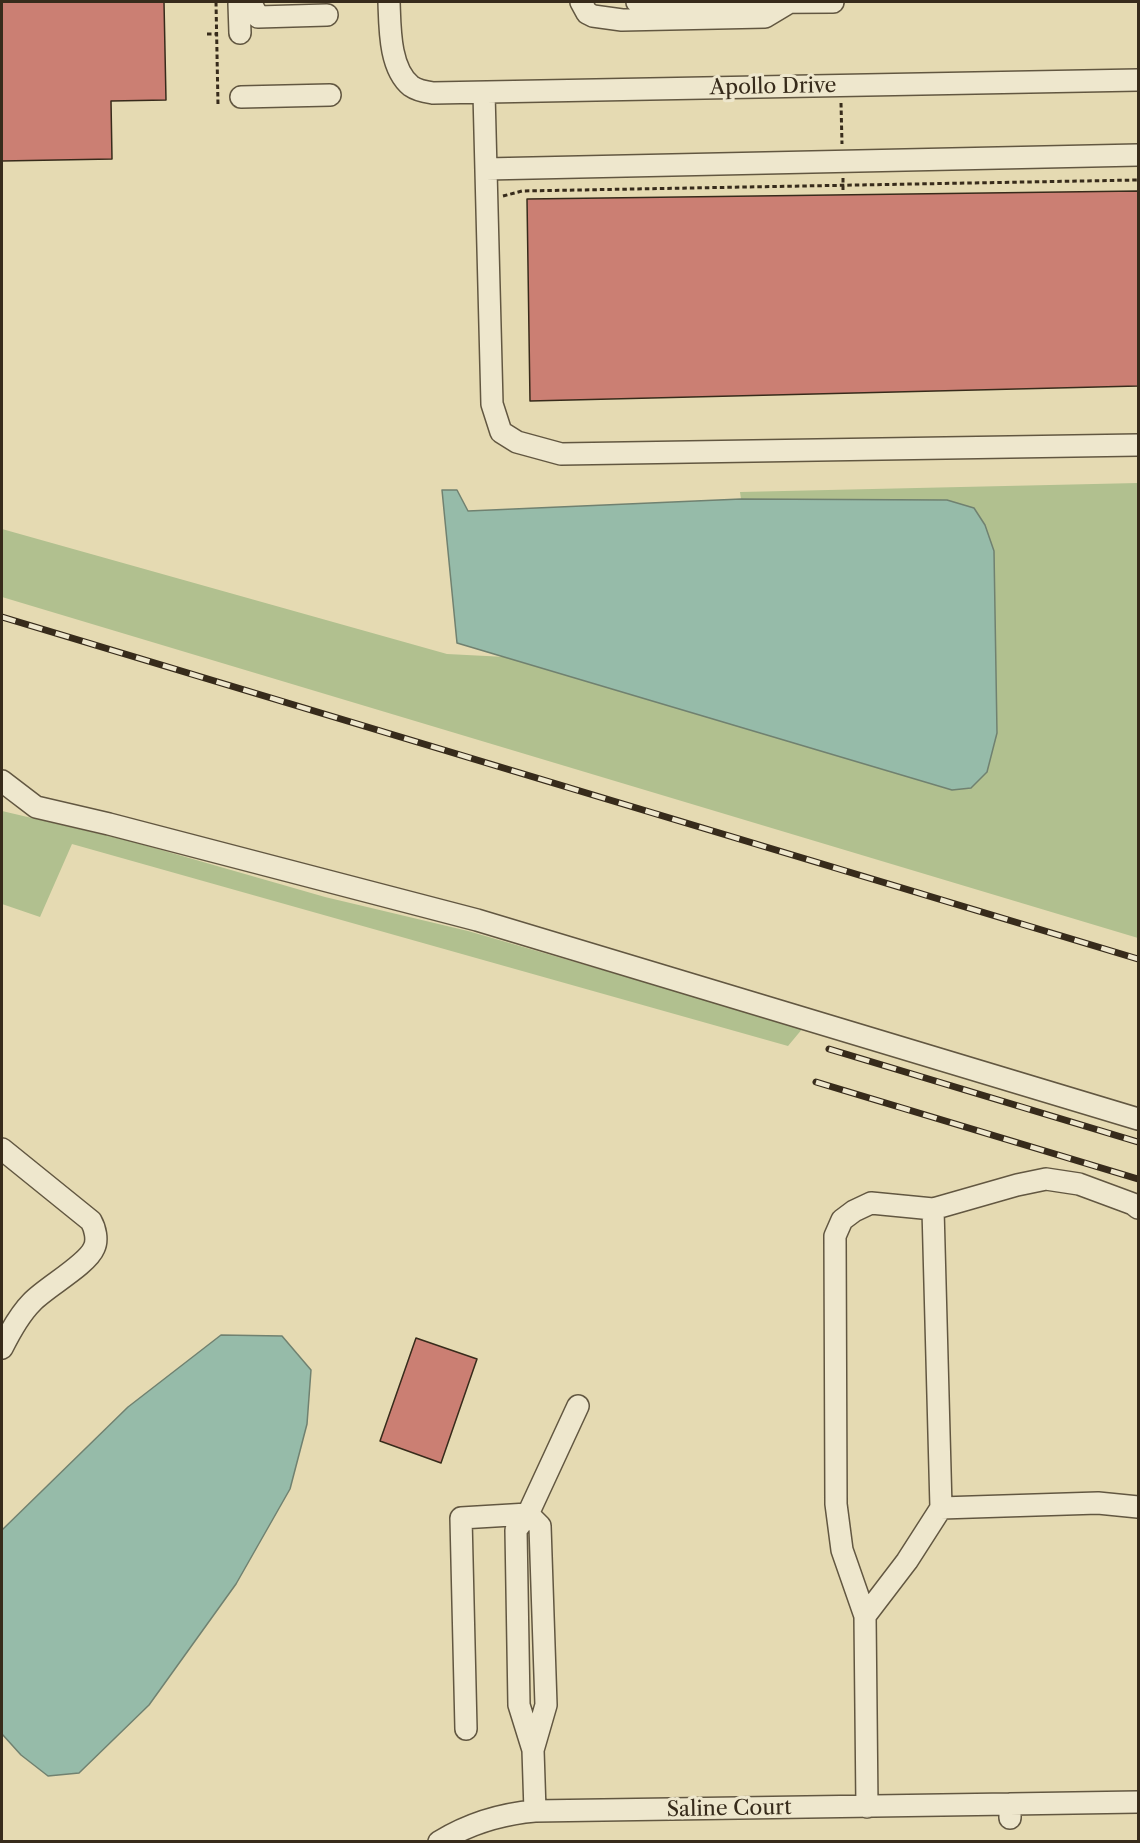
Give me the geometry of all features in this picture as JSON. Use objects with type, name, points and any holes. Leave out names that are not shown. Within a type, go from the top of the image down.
[{"type":"street","name":"Apollo Drive","points":[[388,2],[396,62],[402,75],[410,85],[419,90],[434,93],[1138,80]]},
{"type":"street","points":[[581,2],[587,13],[593,16],[622,20],[765,17],[790,2]]},
{"type":"street","points":[[637,2],[833,2]]},
{"type":"street","points":[[244,3],[258,17],[327,15]]},
{"type":"street","points":[[240,33],[244,3]]},
{"type":"street","points":[[484,93],[492,404],[501,432],[517,442],[561,454],[1138,445]]},
{"type":"street","points":[[241,97],[330,95]]},
{"type":"street","points":[[486,169],[1138,155]]},
{"type":"street","points":[[2,781],[36,807]]},
{"type":"street","points":[[2,800],[109,824],[477,920],[1138,1119]]},
{"type":"street","points":[[2,1149],[91,1221],[95,1229],[96,1246],[88,1257],[32,1301],[14,1324],[2,1348]]},
{"type":"street","points":[[867,1807],[865,1616],[842,1550],[836,1504],[835,1236],[842,1220],[871,1203],[933,1209],[1046,1179],[1079,1184],[1133,1204],[1138,1208]]},
{"type":"street","points":[[865,1616],[907,1561],[941,1508],[933,1209]]},
{"type":"street","points":[[535,1811],[533,1750],[519,1705],[516,1530],[528,1514],[578,1406]]},
{"type":"street","points":[[941,1508],[1098,1503],[1138,1508]]},
{"type":"street","points":[[466,1729],[461,1518],[528,1514]]},
{"type":"street","name":"Saline Court","points":[[440,1842],[459,1829],[485,1819],[535,1811],[867,1807],[1010,1811],[1138,1802]]},
{"type":"path","points":[[216,2],[218,105]]},
{"type":"path","points":[[841,86],[843,192]]},
{"type":"path","points":[[487,201],[522,190],[1138,180]]},
{"type":"shaded area","points":[[1138,483],[1138,938],[2,597],[2,529],[447,654],[506,657],[985,525],[974,508],[947,500],[741,499],[740,492]]},
{"type":"shaded area","points":[[442,490],[457,490],[468,511],[741,499],[947,500],[974,508],[985,525],[994,551],[997,733],[987,772],[971,788],[952,790],[457,643]]},
{"type":"shaded area","points":[[2,811],[130,841],[325,897],[468,931],[803,1028],[788,1046],[72,844],[40,917],[2,904]]},
{"type":"shaded area","points":[[221,1335],[282,1336],[311,1370],[307,1424],[290,1489],[236,1584],[149,1705],[79,1773],[48,1776],[21,1755],[2,1734],[2,1530],[128,1407]]},
{"type":"building","points":[[2,2],[164,2],[166,100],[111,101],[112,159],[2,161]]},
{"type":"building","points":[[1138,191],[1138,386],[530,401],[527,199]]},
{"type":"building","points":[[416,1338],[477,1359],[441,1463],[380,1441]]},
{"type":"railway","points":[[2,617],[1138,959]]},
{"type":"railway","points":[[829,1049],[1138,1142]]},
{"type":"railway","points":[[816,1082],[1138,1179]]}]
